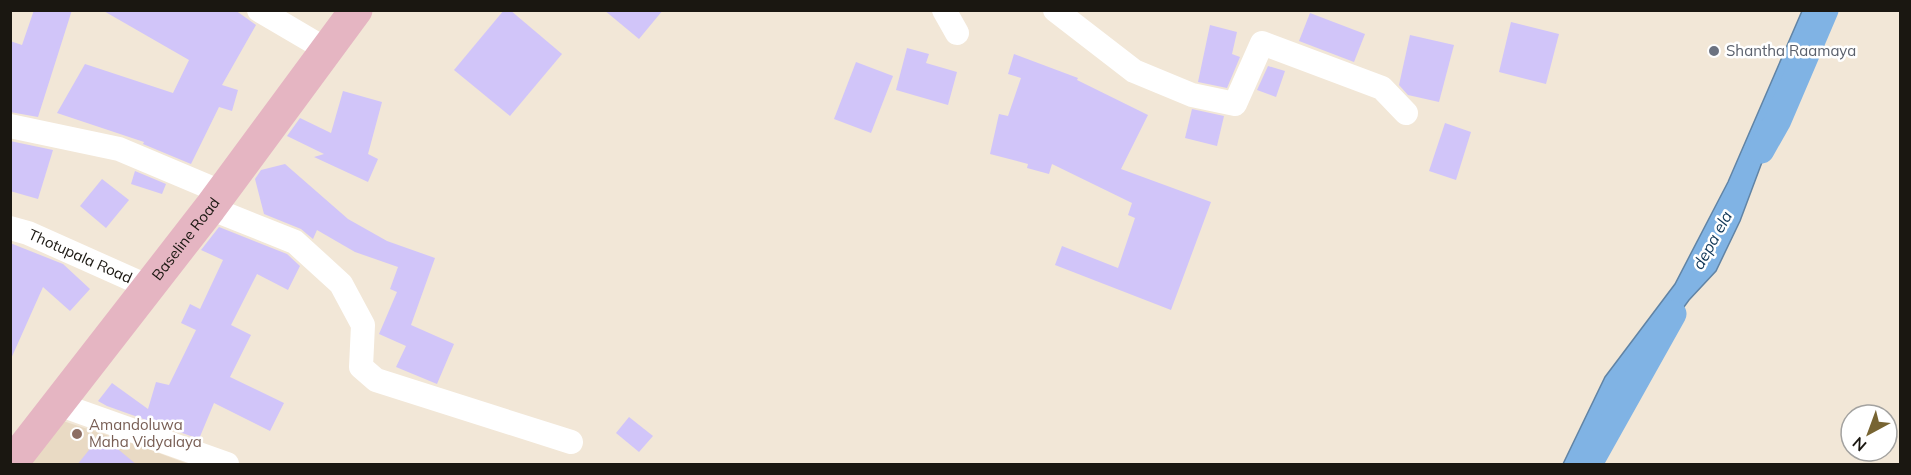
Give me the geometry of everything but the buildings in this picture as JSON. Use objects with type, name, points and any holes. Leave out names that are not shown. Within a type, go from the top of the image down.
[{"type":"main road","name":"Baseline Road","points":[[12,460],[149,287],[356,10]]},
{"type":"street","points":[[259,10],[327,50]]},
{"type":"street","points":[[944,10],[957,33]]},
{"type":"street","points":[[1055,10],[1134,71],[1192,95],[1235,104],[1262,43],[1382,88],[1406,113]]},
{"type":"street","points":[[10,126],[119,149],[295,242],[341,284],[363,325],[362,367],[376,380],[571,442]]},
{"type":"street","name":"Thotupala Road","points":[[10,228],[28,233],[149,287]]},
{"type":"street","points":[[58,404],[227,465]]},
{"type":"shaded area","name":"Amandoluwa Maha Vidyalaya","points":[[63,421],[140,446],[188,464],[29,464]]},
{"type":"water","points":[[1802,11],[1822,11],[1792,82],[1740,221],[1716,271],[1689,300],[1623,391],[1585,464],[1563,464],[1605,377],[1675,284],[1728,182]]},
{"type":"waterway","name":"depa ela","points":[[1761,150],[1778,120],[1825,10]]},
{"type":"waterway","name":"depa ela","points":[[1589,464],[1673,314]]},
{"type":"place","name":"Shantha Raamaya","points":[[1714,51]]},
{"type":"place","name":"Amandoluwa Maha Vidyalaya","points":[[77,434]]}]
